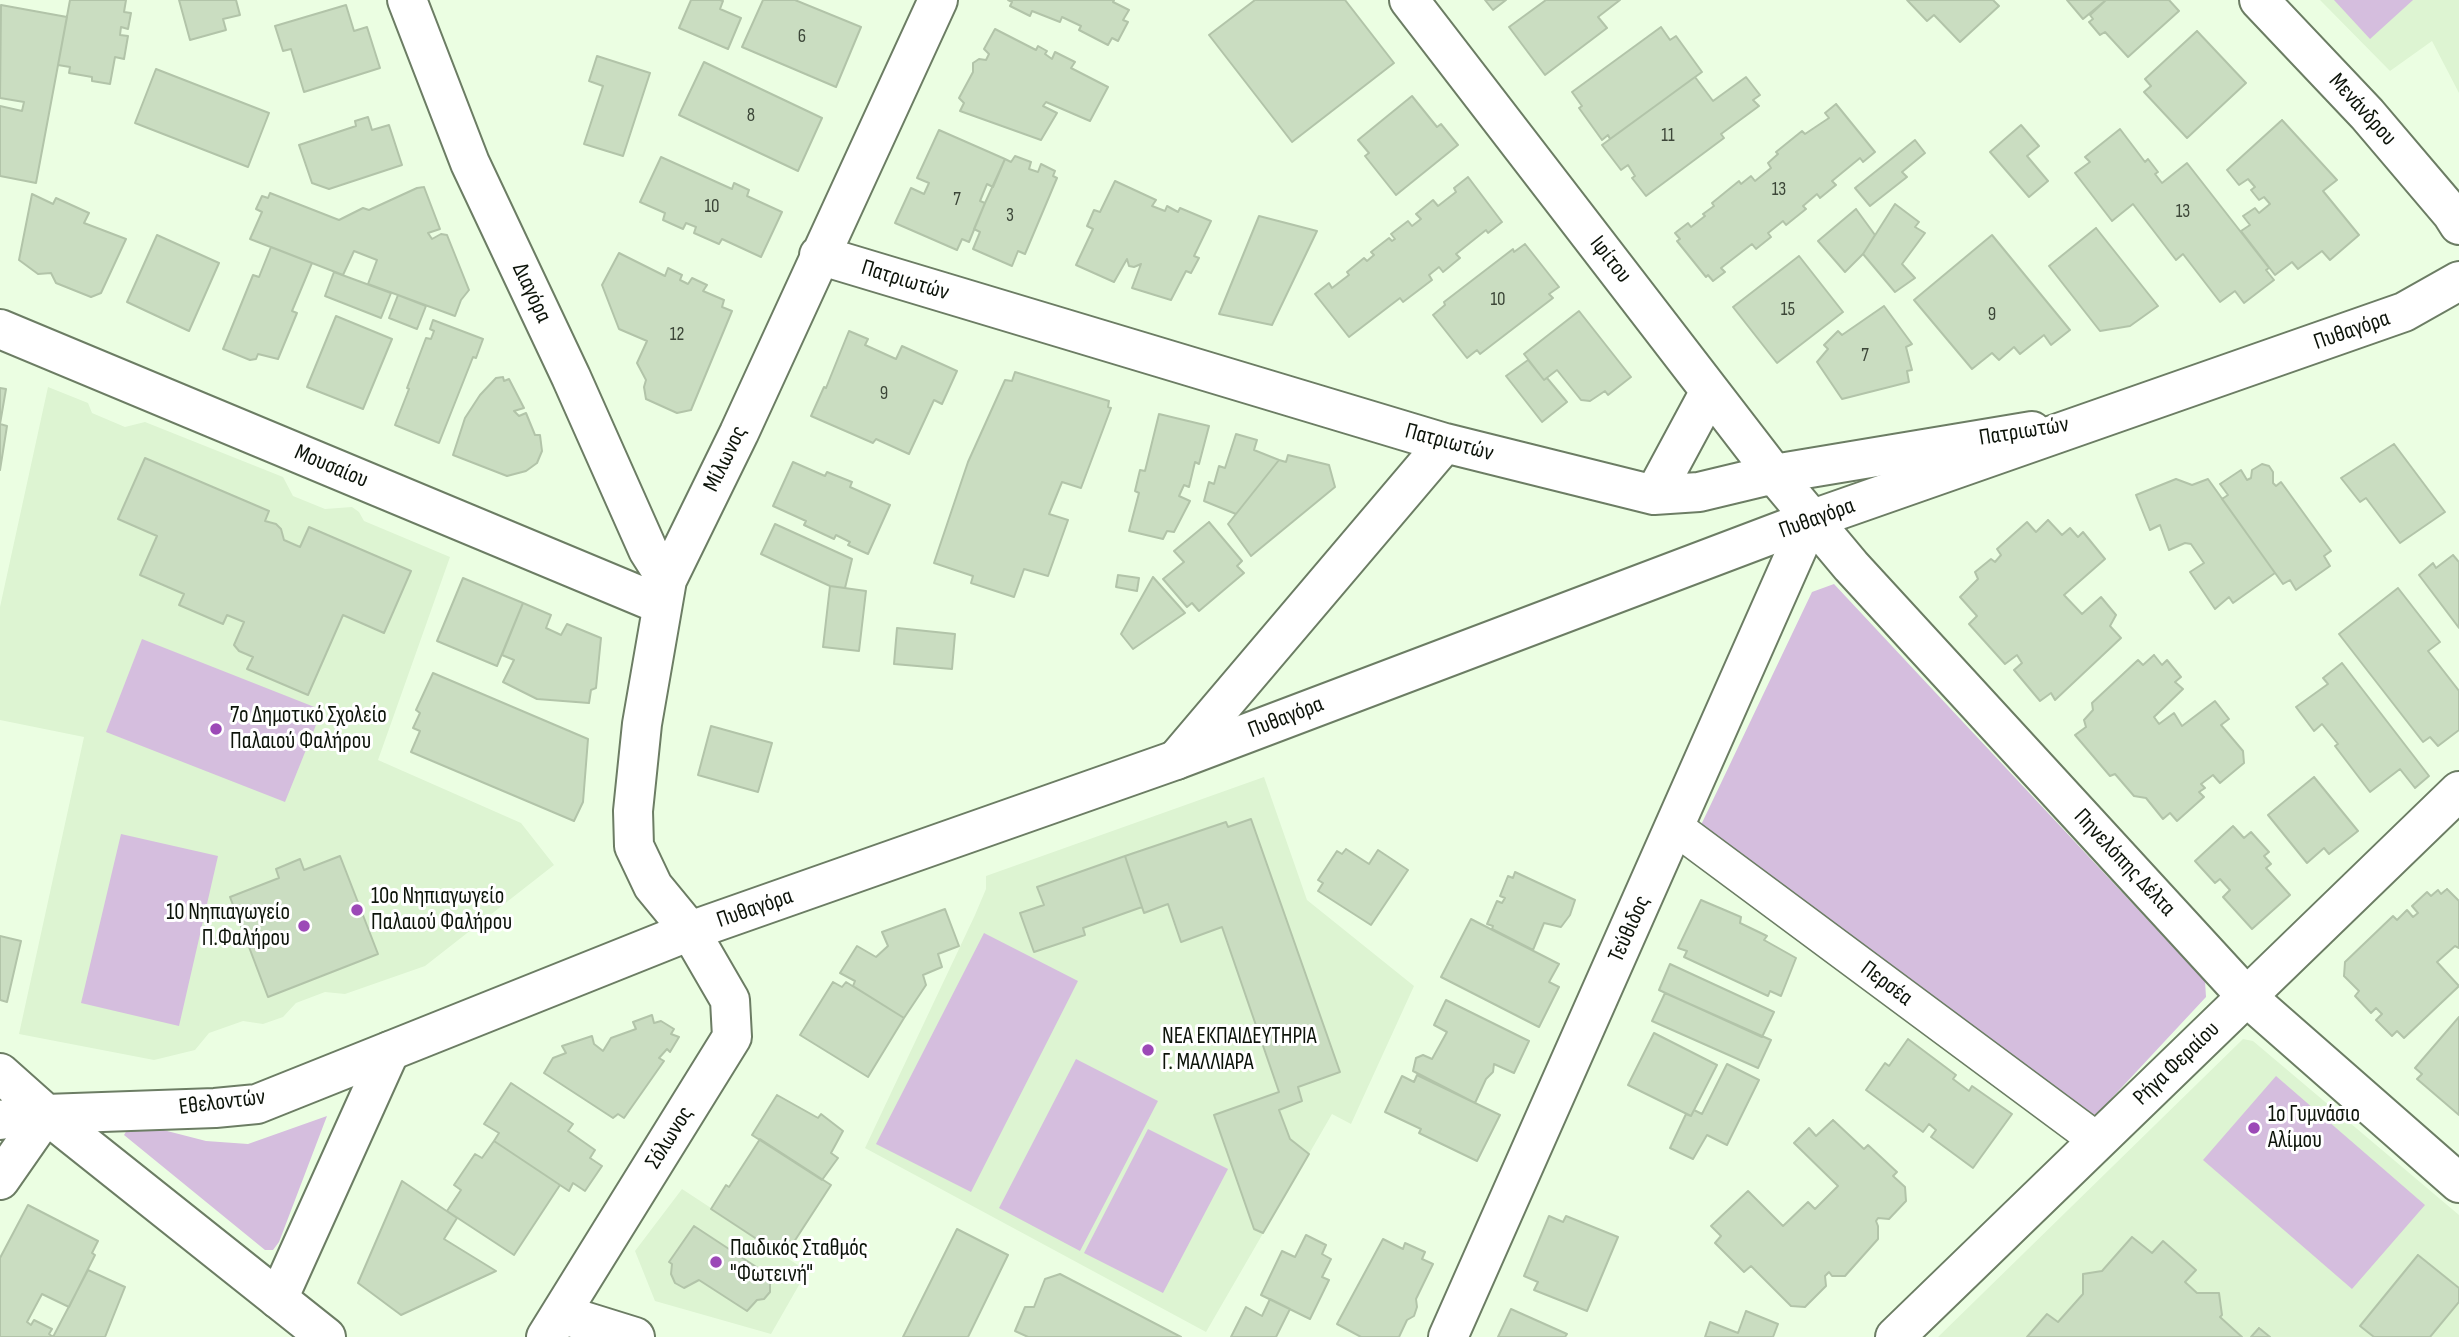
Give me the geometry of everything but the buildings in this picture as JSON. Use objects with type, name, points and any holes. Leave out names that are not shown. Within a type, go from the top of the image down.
[{"type":"street","name":"Διαγόρα","points":[[407,0],[470,163],[571,377],[665,593]]},
{"type":"street","name":"Μίλωνος","points":[[690,931],[653,886],[634,846],[633,811],[642,724],[665,593],[938,0]]},
{"type":"street","name":"Ιφίτου","points":[[1409,0],[1810,520]]},
{"type":"street","name":"Μενάνδρου","points":[[2259,0],[2367,114],[2459,225]]},
{"type":"street","name":"Πατριωτών","points":[[819,255],[1445,443],[1654,495],[1699,492],[1774,474],[2093,421]]},
{"type":"street","name":"Πυθαγόρα","points":[[690,931],[1176,760],[1810,520],[2404,312],[2459,281]]},
{"type":"street","name":"Μουσαίου","points":[[0,329],[665,593]]},
{"type":"street","points":[[1654,495],[1710,391]]},
{"type":"street","name":"Πυθαγόρα","points":[[1176,760],[1445,443]]},
{"type":"street","name":"Τεύθιδος","points":[[1448,1337],[1810,520]]},
{"type":"street","name":"Πηνελόπης Δέλτα","points":[[1810,520],[2247,997],[2459,1184]]},
{"type":"street","name":"Ρήγα Φεραίου","points":[[1895,1337],[2459,791]]},
{"type":"street","name":"Περσέα","points":[[1675,827],[2098,1141]]},
{"type":"street","name":"Εθελοντών","points":[[0,1120],[46,1114],[257,1104],[690,931]]},
{"type":"street","name":"Σόλωνος","points":[[553,1326],[732,1037],[730,1000],[690,931]]},
{"type":"street","points":[[278,1299],[390,1051]]},
{"type":"street","points":[[0,1073],[46,1114],[326,1337]]},
{"type":"street","points":[[0,1180],[46,1114]]},
{"type":"street","points":[[553,1326],[635,1337]]},
{"type":"shaded area","points":[[2320,0],[2459,0],[2459,93],[2432,41],[2390,71]]},
{"type":"shaded area","points":[[2334,0],[2413,0],[2370,39]]},
{"type":"shaded area","name":"7ο Δημοτικό Σχολείο Παλαιού Φαλήρου","points":[[48,387],[88,403],[92,413],[125,427],[145,422],[283,477],[293,496],[325,509],[352,507],[364,521],[450,557],[378,760],[521,823],[554,865],[425,966],[345,994],[325,992],[296,1003],[283,1017],[263,1024],[243,1021],[209,1033],[195,1050],[154,1060],[19,1034],[84,737],[0,720],[0,607]]},
{"type":"shaded area","points":[[1834,584],[2205,981],[2206,997],[2096,1115],[2080,1114],[1701,825],[1812,592]]},
{"type":"shaded area","points":[[142,639],[322,710],[285,802],[106,732]]},
{"type":"shaded area","name":"ΝΕΑ ΕΚΠΑΙΔΕΥΤΗΡΙΑ Γ. ΜΑΛΛΙΑΡΑ","points":[[1264,777],[1307,900],[1414,986],[1351,1124],[1332,1114],[1206,1332],[865,1148],[975,915],[986,889],[986,876]]},
{"type":"shaded area","points":[[121,834],[218,856],[179,1026],[81,1003]]},
{"type":"shaded area","points":[[984,933],[1078,981],[971,1192],[876,1144]]},
{"type":"shaded area","name":"1ο Γυμνάσιο Αλίμου","points":[[2243,1039],[2253,1041],[2459,1215],[2459,1337],[1938,1337]]},
{"type":"shaded area","points":[[1076,1059],[1158,1101],[1080,1251],[999,1208]]},
{"type":"shaded area","points":[[2276,1076],[2425,1205],[2352,1289],[2203,1160]]},
{"type":"shaded area","points":[[327,1116],[279,1242],[273,1250],[265,1250],[124,1135],[132,1122],[206,1141],[248,1144]]},
{"type":"shaded area","points":[[1148,1129],[1228,1169],[1163,1293],[1084,1253]]},
{"type":"shaded area","name":"Παιδικός Σταθμός \"Φωτεινή\"","points":[[682,1189],[807,1271],[771,1334],[655,1301],[635,1251]]},
{"type":"place","name":"7ο Δημοτικό Σχολείο Παλαιού Φαλήρου","points":[[216,729]]},
{"type":"place","name":"10ο Νηπιαγωγείο Παλαιού Φαλήρου","points":[[357,910]]},
{"type":"place","name":"10 Νηπιαγωγείο Π.Φαλήρου","points":[[304,926]]},
{"type":"place","name":"ΝΕΑ ΕΚΠΑΙΔΕΥΤΗΡΙΑ Γ. ΜΑΛΛΙΑΡΑ","points":[[1148,1050]]},
{"type":"place","name":"1ο Γυμνάσιο Αλίμου","points":[[2254,1128]]},
{"type":"place","name":"Παιδικός Σταθμός \"Φωτεινή\"","points":[[716,1262]]}]
